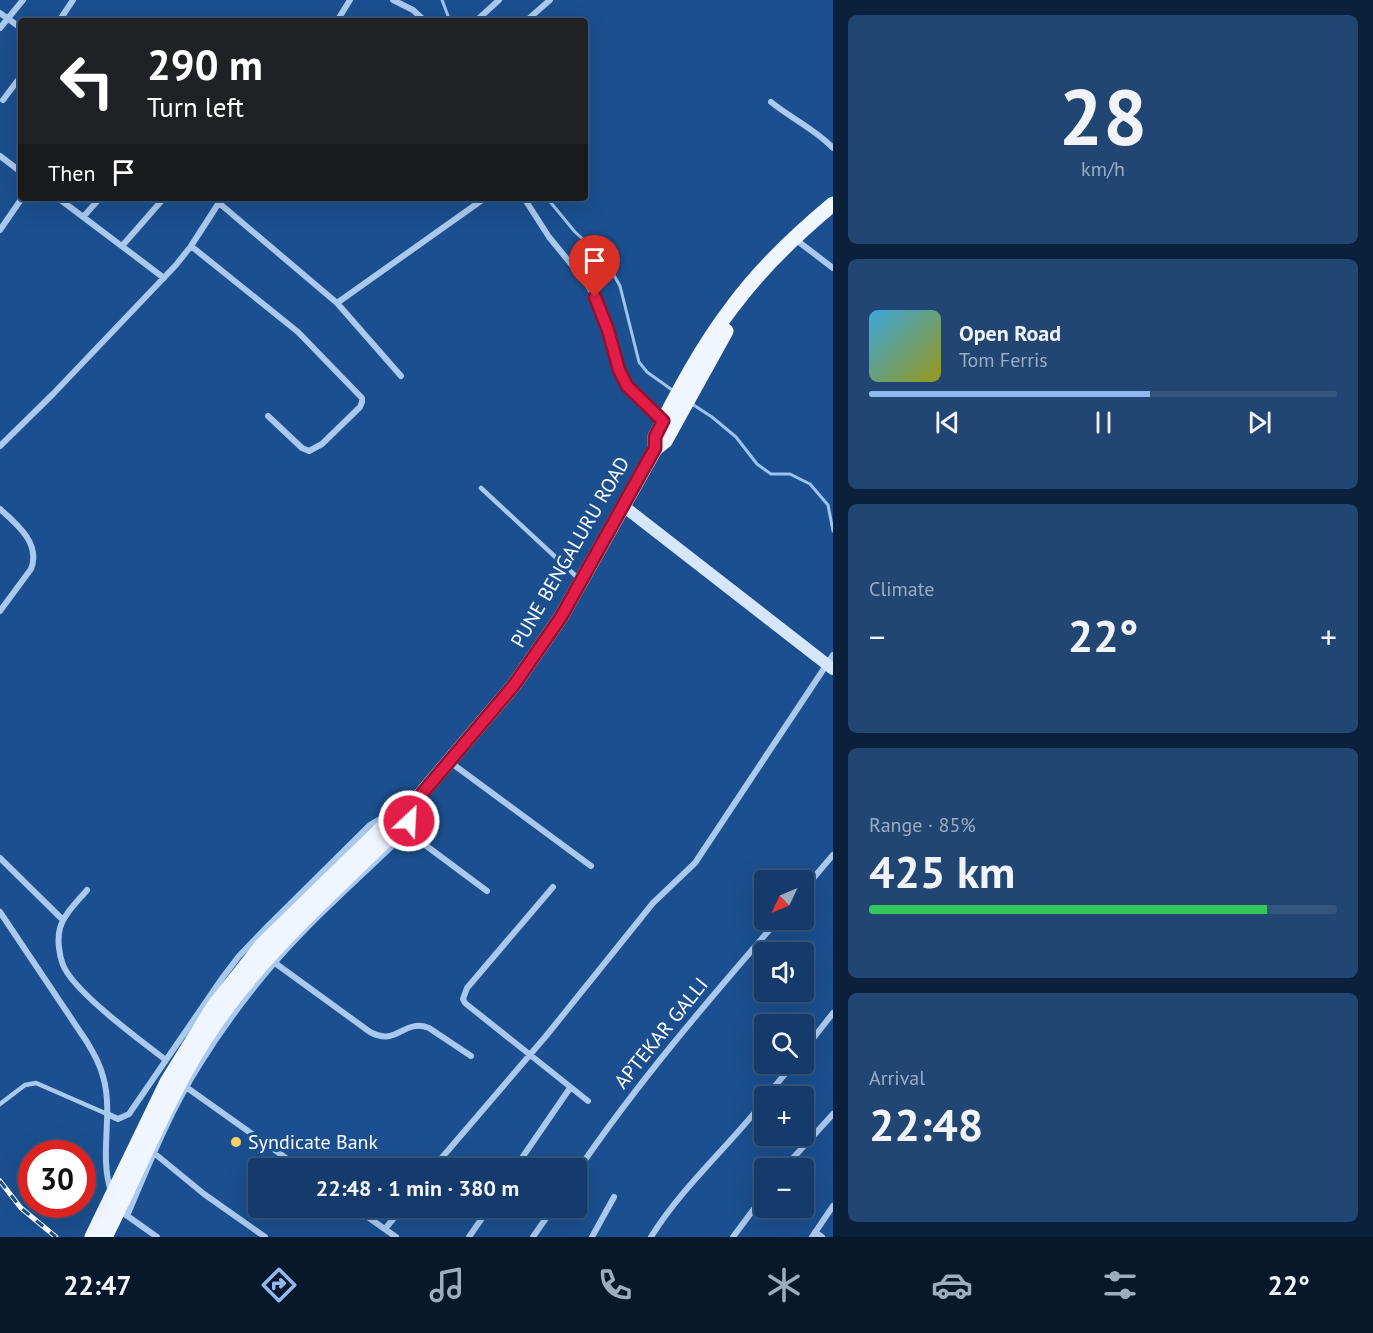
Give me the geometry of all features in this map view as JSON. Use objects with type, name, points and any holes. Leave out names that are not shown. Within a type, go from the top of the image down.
[{"type":"main road","name":"PUNE BENGALURU ROAD","points":[[105,1237],[165,1113],[211,1029],[251,976],[397,829],[514,685],[561,617],[655,448],[655,437],[663,421],[677,408],[691,385],[713,334],[753,280],[798,241],[833,204]]},
{"type":"main road","points":[[798,241],[833,217]]},
{"type":"main road","points":[[655,448],[665,441],[677,408]]},
{"type":"main road","points":[[92,1237],[167,1082],[214,1006],[263,944],[389,821],[405,819]]},
{"type":"street","points":[[0,28],[23,0]]},
{"type":"street","points":[[61,18],[73,0]]},
{"type":"street","points":[[339,18],[350,0]]},
{"type":"street","points":[[393,0],[413,10],[422,18]]},
{"type":"street","points":[[479,18],[499,0]]},
{"type":"street","points":[[529,18],[550,0]]},
{"type":"street","points":[[0,13],[18,26]]},
{"type":"street","points":[[3,100],[18,80]]},
{"type":"street","points":[[771,102],[789,117],[823,138],[833,148]]},
{"type":"street","points":[[0,156],[18,170]]},
{"type":"street","points":[[0,230],[20,201]]},
{"type":"street","points":[[62,201],[164,278]]},
{"type":"street","points":[[84,216],[97,201]]},
{"type":"street","points":[[122,246],[161,201]]},
{"type":"street","points":[[0,446],[164,278],[191,246],[220,201]]},
{"type":"street","points":[[222,201],[337,303],[402,376]]},
{"type":"street","points":[[337,303],[481,201]]},
{"type":"street","points":[[526,201],[549,237],[595,297],[608,330],[619,370],[627,386],[663,421]]},
{"type":"street","points":[[798,241],[833,268]]},
{"type":"street","points":[[191,246],[298,332],[362,398],[360,407],[322,444],[309,451],[302,448],[268,416]]},
{"type":"street","points":[[442,1158],[618,949],[652,903],[694,863],[831,663],[622,506]]},
{"type":"street","points":[[0,509],[28,538],[34,562],[0,611]]},
{"type":"street","points":[[450,762],[591,866]]},
{"type":"street","points":[[106,1114],[118,1119],[129,1114],[239,956],[370,825],[393,812],[405,819],[487,891]]},
{"type":"street","points":[[127,1216],[186,1087],[237,1010],[275,963],[396,842],[405,819]]},
{"type":"street","points":[[814,877],[833,855]]},
{"type":"street","points":[[0,858],[63,920]]},
{"type":"street","points":[[553,886],[464,994],[465,1003],[588,1101]]},
{"type":"street","points":[[87,890],[63,920],[60,928],[60,953],[63,966],[69,976],[105,1011],[166,1060]]},
{"type":"street","points":[[0,912],[98,1061],[105,1082],[110,1188],[116,1205],[127,1216],[157,1237]]},
{"type":"street","name":"APTEKAR GALLI","points":[[586,1158],[612,1120],[674,1041],[769,930]]},
{"type":"street","points":[[275,963],[381,1038],[390,1037],[413,1026],[421,1025],[471,1056]]},
{"type":"street","points":[[814,1037],[833,1013]]},
{"type":"street","points":[[776,1086],[785,1074]]},
{"type":"street","points":[[186,1087],[286,1158]]},
{"type":"street","points":[[522,1158],[570,1088]]},
{"type":"street","points":[[651,1237],[684,1193],[754,1114]]},
{"type":"street","points":[[793,1158],[833,1114]]},
{"type":"street","points":[[154,1153],[204,1194],[265,1237]]},
{"type":"street","points":[[592,1237],[614,1197]]},
{"type":"street","points":[[822,1237],[813,1234],[833,1206]]},
{"type":"street","points":[[733,1237],[754,1209]]},
{"type":"street","points":[[369,1218],[396,1237]]},
{"type":"street","points":[[385,1229],[394,1218]]},
{"type":"street","points":[[469,1237],[482,1218]]},
{"type":"street","points":[[533,1237],[546,1218]]},
{"type":"lane","points":[[481,488],[581,581]]},
{"type":"lane","points":[[0,1104],[25,1085],[36,1083],[106,1114]]},
{"type":"waterway","points":[[442,0],[449,18]]},
{"type":"waterway","points":[[549,201],[575,232],[605,259],[620,286],[639,362],[647,372],[675,392]]},
{"type":"waterway","points":[[692,404],[736,437],[757,464],[771,474],[790,474],[810,484],[828,505],[833,531]]},
{"type":"railway","points":[[0,1181],[21,1208],[56,1237]]},
{"type":"place","name":"Syndicate Bank","points":[[236,1142]]},
{"type":"route","points":[[409,821],[409,809],[514,685],[561,617],[655,448],[655,437],[663,421],[627,386],[619,370],[608,330],[595,297]]}]
